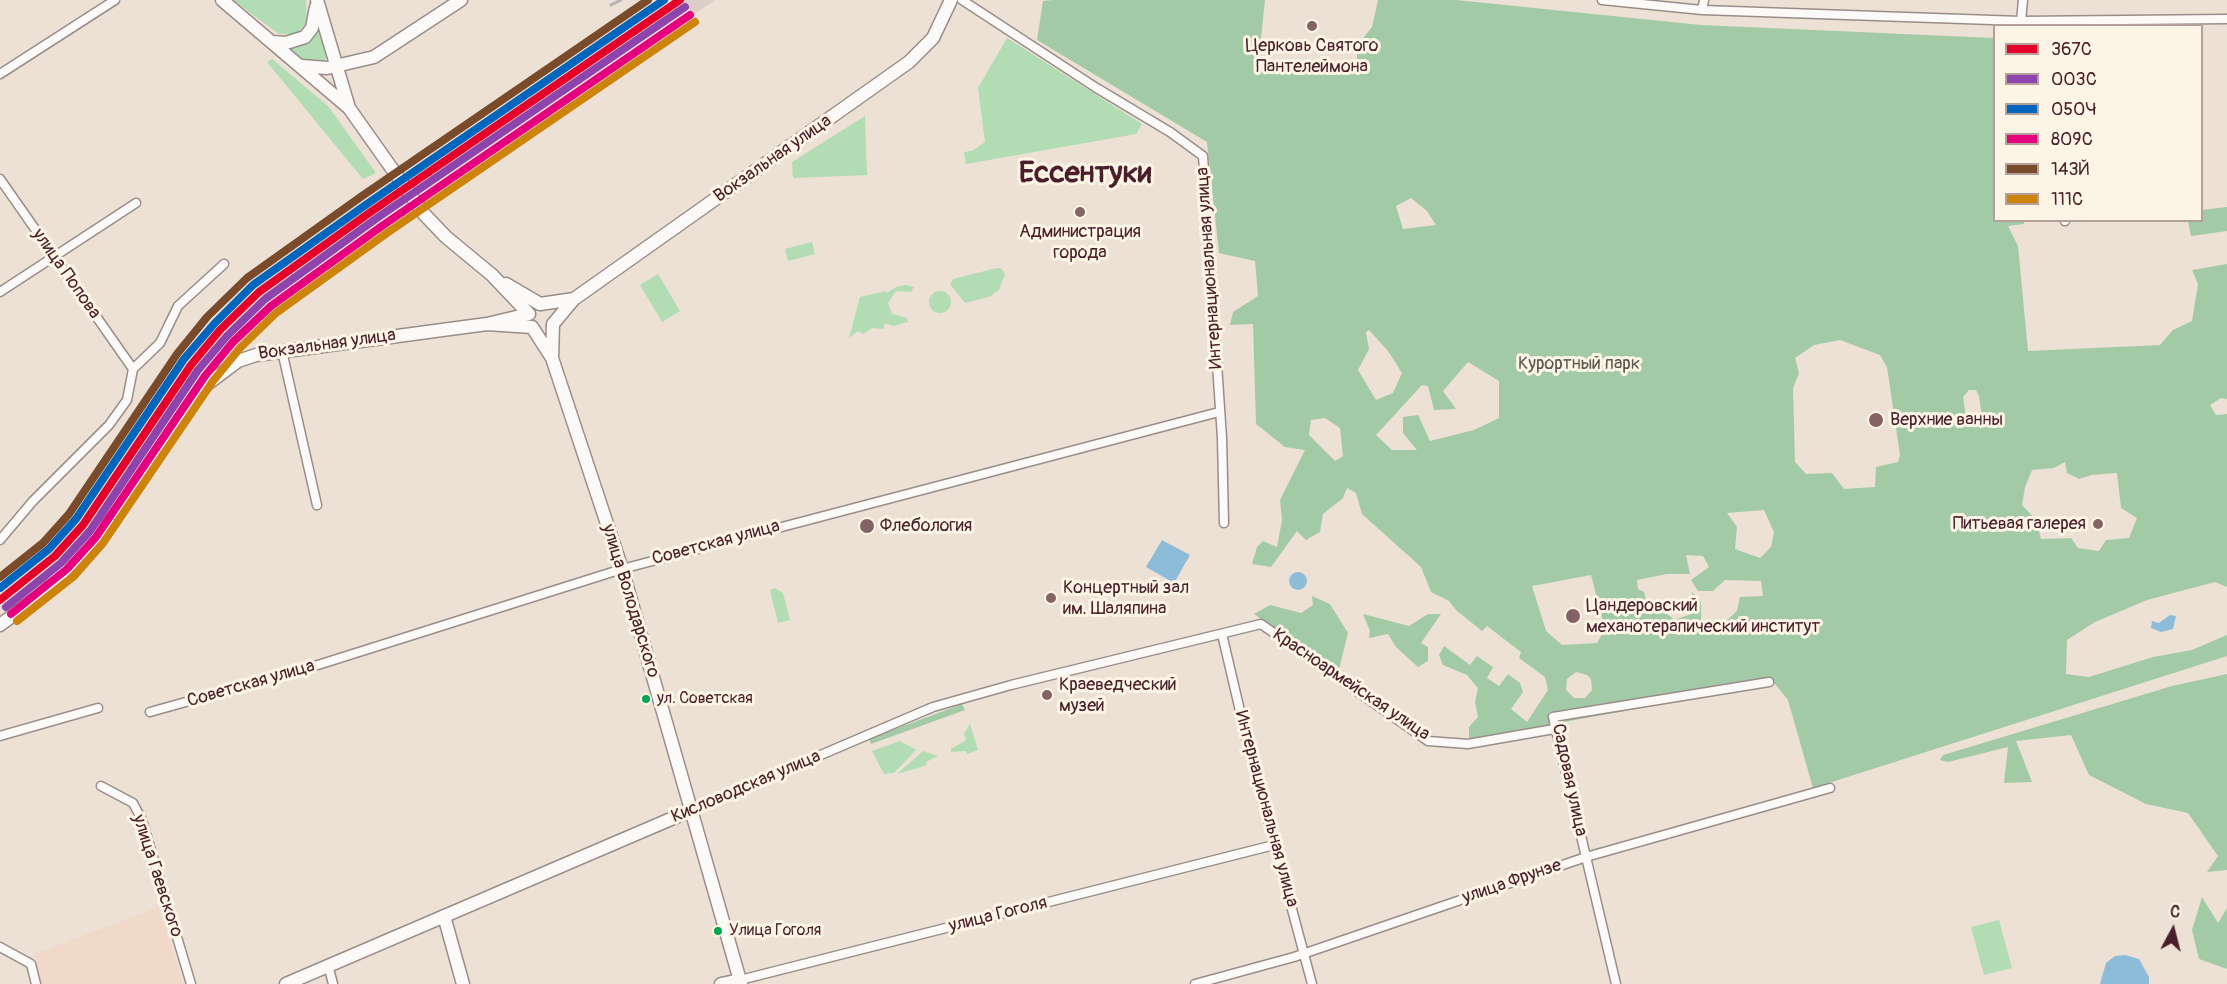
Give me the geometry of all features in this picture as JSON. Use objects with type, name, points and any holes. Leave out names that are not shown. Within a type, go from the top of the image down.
[{"type":"main road","points":[[222,0],[349,108],[424,214],[446,237],[492,276],[529,314],[532,327],[552,358]]},
{"type":"main road","points":[[272,42],[286,43],[305,37],[316,18],[317,0]]},
{"type":"main road","points":[[317,0],[349,108]]},
{"type":"main road","points":[[301,66],[316,69],[363,61],[383,52],[462,0]]},
{"type":"main road","name":"Вокзальная улица","points":[[574,299],[909,62],[933,38],[951,0]]},
{"type":"main road","points":[[492,276],[540,304],[549,306],[554,312],[552,358]]},
{"type":"main road","points":[[529,314],[540,304],[574,299]]},
{"type":"main road","points":[[532,327],[544,331],[554,324],[574,299]]},
{"type":"main road","name":"Вокзальная улица","points":[[0,625],[44,592],[99,534],[125,502],[188,407],[206,385],[238,361],[282,351],[487,324],[529,314]]},
{"type":"main road","name":"Вокзальная улица","points":[[487,324],[532,327]]},
{"type":"main road","name":"улица Володарского","points":[[552,358],[622,569],[740,982]]},
{"type":"main road","name":"Кисловодская улица","points":[[286,984],[692,810]]},
{"type":"main road","points":[[444,916],[463,984]]},
{"type":"main road","name":"улица Гоголя","points":[[721,984],[740,982]]},
{"type":"street","points":[[0,74],[115,0]]},
{"type":"street","name":"Интернациональная улица","points":[[962,0],[1095,87],[1170,132],[1203,156],[1224,523]]},
{"type":"street","points":[[1602,0],[1702,10],[2045,23],[2227,19]]},
{"type":"street","points":[[1702,10],[1704,0]]},
{"type":"street","points":[[2021,21],[2023,0]]},
{"type":"street","name":"улица Попова","points":[[0,179],[133,369]]},
{"type":"street","points":[[0,291],[52,255],[136,203]]},
{"type":"street","points":[[0,540],[33,501],[109,425],[127,400],[133,369],[160,343],[178,306],[224,264]]},
{"type":"street","points":[[282,351],[317,505]]},
{"type":"street","name":"Советская улица","points":[[150,712],[321,664],[622,569],[1219,412]]},
{"type":"street","name":"Красноармейская улица","points":[[1222,634],[1261,624],[1428,741],[1468,744],[1554,729]]},
{"type":"street","name":"Интернациональная улица","points":[[1222,634],[1274,845],[1312,984]]},
{"type":"street","name":"Кисловодская улица","points":[[692,810],[933,707],[1011,685],[1222,634]]},
{"type":"street","name":"Садовая улица","points":[[1616,984],[1553,717],[1769,682]]},
{"type":"street","points":[[0,736],[98,708]]},
{"type":"street","name":"улица Гаевского","points":[[101,786],[133,803],[142,820],[191,984]]},
{"type":"street","name":"улица Фрунзе","points":[[1195,984],[1304,954],[1586,857],[1830,788]]},
{"type":"street","name":"улица Гоголя","points":[[740,982],[1274,845]]},
{"type":"street","points":[[0,947],[31,964],[36,984]]},
{"type":"street","points":[[328,965],[333,984]]},
{"type":"shaded area","points":[[684,0],[715,0],[693,15]]},
{"type":"shaded area","points":[[159,907],[183,984],[42,984],[34,954]]},
{"type":"green space","points":[[233,0],[306,0],[307,24],[296,34],[279,34]]},
{"type":"green space","name":"Курортный парк","points":[[1053,0],[1265,0],[1259,58],[1289,63],[1317,72],[1357,65],[1357,46],[1372,27],[1378,0],[1456,0],[1701,25],[1993,38],[1993,222],[2024,222],[2024,224],[2008,226],[2018,246],[2028,351],[2160,345],[2173,330],[2192,321],[2198,284],[2192,270],[2227,264],[2227,399],[2221,398],[2210,405],[2216,415],[2227,414],[2227,587],[2215,582],[2147,600],[2095,622],[2067,640],[2066,674],[2089,677],[2153,657],[2192,650],[2227,635],[2227,656],[1813,788],[1788,700],[1775,684],[1469,739],[1469,727],[1478,717],[1475,702],[1478,688],[1467,675],[1443,665],[1439,655],[1444,646],[1470,665],[1477,656],[1493,667],[1487,678],[1499,686],[1508,674],[1520,683],[1523,692],[1511,709],[1527,722],[1548,690],[1545,677],[1519,658],[1521,652],[1487,626],[1482,631],[1457,611],[1449,601],[1431,592],[1421,567],[1362,514],[1356,493],[1347,488],[1343,498],[1323,514],[1320,532],[1306,540],[1297,531],[1271,567],[1252,564],[1257,547],[1263,541],[1277,547],[1282,520],[1280,500],[1305,450],[1285,447],[1256,424],[1253,324],[1230,325],[1233,312],[1258,296],[1255,261],[1219,253],[1207,142],[1037,40],[1043,1]],"holes":[[[1411,198],[1427,211],[1436,225],[1403,229],[1396,206]],[[1369,330],[1388,351],[1402,373],[1393,393],[1376,400],[1358,370],[1369,349],[1366,332]],[[1840,340],[1880,355],[1887,367],[1900,455],[1898,462],[1876,467],[1875,487],[1844,489],[1832,473],[1806,474],[1795,462],[1793,388],[1799,373],[1795,358],[1814,345]],[[1468,362],[1499,381],[1499,418],[1474,430],[1430,441],[1418,415],[1403,417],[1403,433],[1417,450],[1392,450],[1376,435],[1422,385],[1428,386],[1434,410],[1456,409],[1443,391]],[[1969,390],[1976,390],[1982,416],[1974,423],[1966,417],[1963,397]],[[1325,418],[1340,428],[1343,456],[1335,461],[1309,435],[1311,420]],[[2065,462],[2067,473],[2079,479],[2091,475],[2117,473],[2121,508],[2137,518],[2129,538],[2106,540],[2099,551],[2078,548],[2071,538],[2041,539],[2036,520],[2022,505],[2025,487],[2032,470],[2054,468]],[[1764,510],[1774,532],[1771,547],[1760,558],[1735,549],[1737,527],[1727,513]],[[1686,555],[1703,556],[1709,567],[1691,580],[1698,591],[1713,591],[1725,580],[1761,581],[1763,596],[1740,597],[1737,611],[1725,622],[1701,621],[1701,602],[1692,592],[1691,614],[1675,620],[1660,609],[1649,612],[1644,592],[1638,589],[1637,580],[1667,574],[1690,574]],[[1591,575],[1605,629],[1597,643],[1562,645],[1546,631],[1532,586]],[[1576,672],[1587,675],[1591,679],[1592,690],[1585,698],[1574,698],[1566,690],[1567,679]]]},
{"type":"green space","points":[[319,24],[327,54],[325,60],[315,66],[299,59],[289,48],[305,44],[314,36]]},
{"type":"green space","points":[[1007,38],[1142,124],[1136,134],[966,164],[964,152],[972,151],[985,142],[978,88]]},
{"type":"green space","points":[[272,59],[328,106],[376,173],[363,179],[267,62]]},
{"type":"green space","points":[[865,116],[867,175],[793,178],[792,162]]},
{"type":"green space","points":[[2227,207],[2227,231],[2191,236],[2188,222],[2203,222],[2203,210]]},
{"type":"green space","points":[[812,242],[815,254],[788,261],[785,249]]},
{"type":"green space","points":[[1001,268],[1005,274],[999,290],[989,297],[965,303],[950,284],[953,279]]},
{"type":"green space","points":[[658,274],[680,311],[662,322],[640,285]]},
{"type":"green space","points":[[906,285],[914,287],[911,292],[896,291],[888,303],[892,314],[907,318],[908,322],[893,326],[885,323],[883,329],[872,328],[863,334],[858,331],[849,338],[860,297],[886,291],[887,293],[896,287]]},
{"type":"green space","points":[[940,291],[948,294],[951,302],[948,310],[940,313],[932,310],[929,302],[932,294]]},
{"type":"green space","points":[[775,588],[783,593],[790,620],[778,623],[770,590]]},
{"type":"green space","points":[[1312,596],[1330,604],[1348,633],[1338,673],[1254,614],[1270,605],[1301,613],[1313,605]]},
{"type":"green space","points":[[1363,614],[1409,626],[1428,614],[1441,614],[1421,643],[1428,647],[1428,661],[1418,667],[1396,647],[1388,634],[1369,638],[1370,631]]},
{"type":"green space","points":[[2227,674],[2227,870],[2207,872],[2218,856],[2188,813],[2146,804],[2089,775],[2071,735],[2016,741],[2032,782],[2004,783],[2008,747],[1948,762],[1940,760],[1943,755],[2172,686]]},
{"type":"green space","points":[[962,704],[965,710],[871,744],[869,739]]},
{"type":"green space","points":[[970,724],[978,750],[967,754],[966,751],[951,752],[951,749],[966,740],[964,734]]},
{"type":"green space","points":[[900,741],[916,750],[894,773],[884,774],[872,751]]},
{"type":"green space","points":[[923,751],[938,756],[926,762],[927,765],[897,774]]},
{"type":"green space","points":[[2202,897],[2218,923],[2227,908],[2227,969],[2199,959],[2192,930]]},
{"type":"green space","points":[[1999,920],[2012,968],[1984,975],[1971,927]]},
{"type":"water","points":[[1162,540],[1190,555],[1174,583],[1146,567]]},
{"type":"water","points":[[1294,572],[1302,572],[1307,577],[1305,588],[1294,590],[1289,585],[1289,577]]},
{"type":"water","points":[[2170,615],[2176,616],[2173,629],[2161,632],[2151,628],[2152,621],[2159,623]]},
{"type":"water","points":[[2125,955],[2139,959],[2149,977],[2149,984],[2100,984],[2106,963],[2115,956]]},
{"type":"railway","points":[[611,5],[621,0]]},
{"type":"transit line","name":"143Й","points":[[0,577],[43,543],[69,514],[177,354],[207,317],[247,278],[362,196],[648,0]]},
{"type":"transit line","name":"050Ч","points":[[0,588],[49,549],[76,519],[184,359],[214,324],[253,285],[664,0]]},
{"type":"transit line","name":"367С","points":[[0,600],[55,556],[83,525],[191,365],[220,330],[259,292],[372,211],[680,0]]},
{"type":"transit line","name":"003С","points":[[6,607],[61,563],[90,531],[198,370],[227,336],[265,299],[377,218],[685,7]]},
{"type":"transit line","name":"809С","points":[[11,614],[67,569],[96,537],[205,376],[233,342],[271,306],[382,226],[690,15]]},
{"type":"transit line","name":"111С","points":[[17,621],[74,576],[103,543],[213,381],[240,348],[276,313],[387,233],[695,22]]},
{"type":"place","name":"Церковь Святого Пантелеймона","points":[[1312,26]]},
{"type":"place","name":"Администрация города","points":[[1080,212]]},
{"type":"place","name":"Верхние ванны","points":[[1876,420]]},
{"type":"place","name":"Питьевая галерея","points":[[2098,524]]},
{"type":"place","name":"Флебология","points":[[867,526]]},
{"type":"place","name":"Концертный зал им. Шаляпина","points":[[1051,598]]},
{"type":"place","name":"Цандеровский механотерапический институт","points":[[1573,616]]},
{"type":"place","name":"Краеведческий музей","points":[[1047,695]]},
{"type":"place","name":"ул. Советская","points":[[646,699]]},
{"type":"place","name":"Улица Гоголя","points":[[718,931]]},
{"type":"district","name":"Ессентуки","points":[[1085,174]]}]
